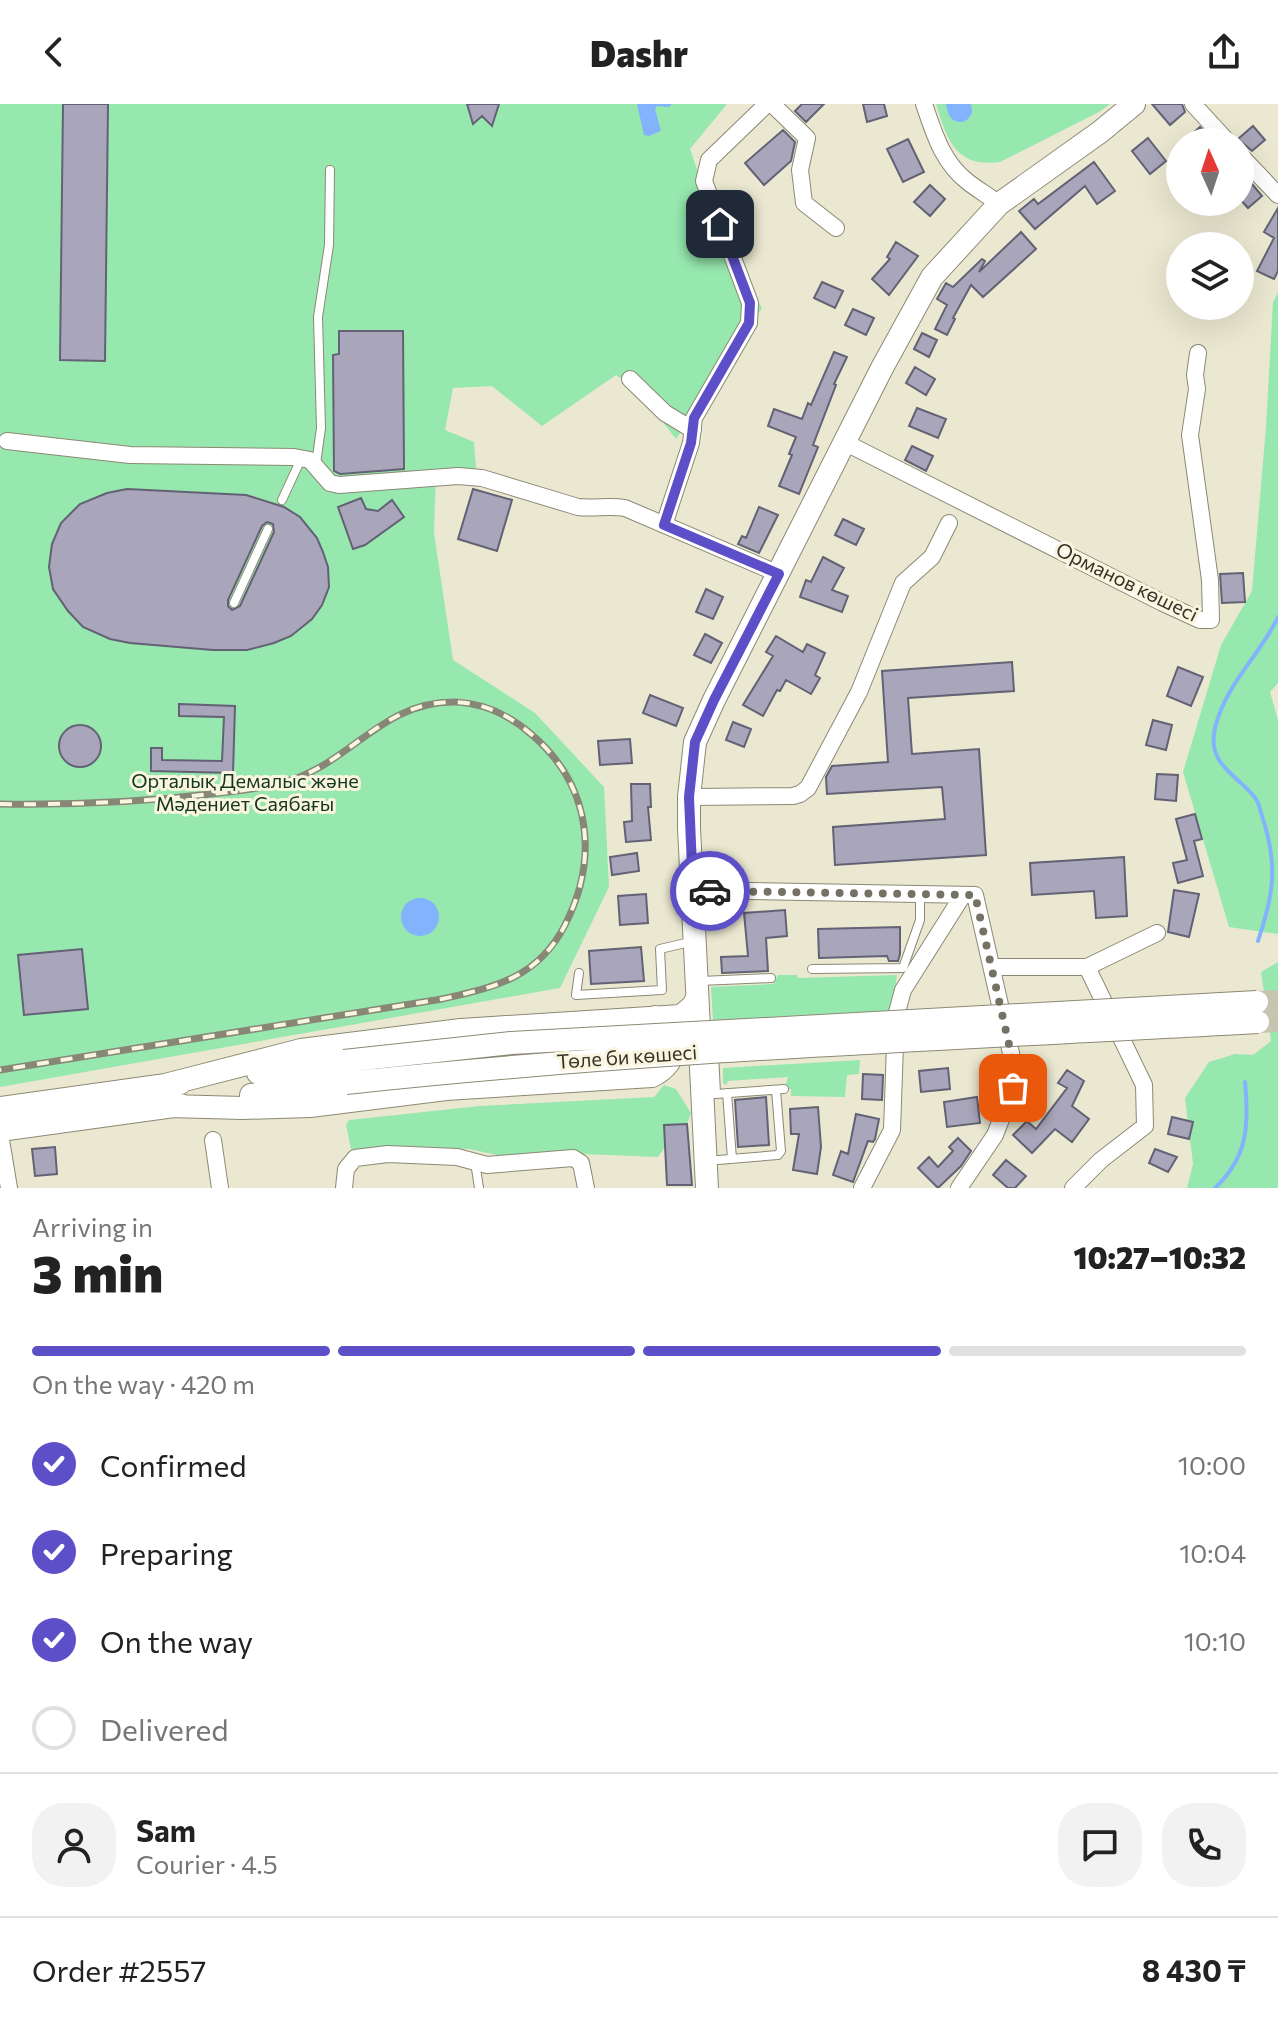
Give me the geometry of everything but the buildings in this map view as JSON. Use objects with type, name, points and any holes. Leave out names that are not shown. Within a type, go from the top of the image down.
[{"type":"main road","points":[[707,1188],[705,1161],[709,1094],[697,990],[689,797],[695,742],[882,368],[932,277],[999,204],[1134,104]]},
{"type":"main road","points":[[167,1096],[301,1050],[461,1030],[681,1016],[693,1006],[697,990]]},
{"type":"main road","name":"Төле би көшесі","points":[[0,1108],[167,1096],[345,1072],[511,1043],[1258,1012]]},
{"type":"main road","points":[[167,1096],[243,1108],[310,1106],[446,1089],[652,1076],[669,1064],[674,1050],[670,1030],[655,1017]]},
{"type":"main road","name":"Төле би көшесі","points":[[0,1132],[167,1096]]},
{"type":"street","points":[[664,525],[691,443],[694,418],[749,323],[750,303],[704,181],[709,160],[770,104],[807,138],[800,170],[804,203],[836,228]]},
{"type":"street","points":[[924,104],[939,148],[953,167],[968,183],[999,204]]},
{"type":"street","points":[[1193,104],[1215,128]]},
{"type":"street","points":[[1254,170],[1278,195]]},
{"type":"street","name":"Орманов көшесі","points":[[846,443],[1163,603],[1200,620],[1211,620],[1210,580],[1190,435],[1197,389],[1198,353]]},
{"type":"street","points":[[630,379],[665,413],[693,430]]},
{"type":"street","points":[[7,441],[130,455],[308,461],[330,483],[339,485],[458,476],[482,478],[578,507],[590,509],[611,505],[625,508],[779,574]]},
{"type":"street","points":[[689,797],[793,796],[808,788],[859,692],[903,583],[932,557],[949,523]]},
{"type":"street","points":[[693,890],[975,895],[1013,1062],[1013,1088],[995,1135],[959,1188]]},
{"type":"street","points":[[862,1188],[892,1130],[896,1016],[903,990],[963,895]]},
{"type":"street","points":[[992,967],[1087,967],[1157,933]]},
{"type":"street","points":[[1073,1188],[1101,1160],[1145,1126],[1144,1085],[1087,967]]},
{"type":"street","points":[[0,1132],[9,1188]]},
{"type":"street","points":[[213,1140],[220,1188]]},
{"type":"street","points":[[344,1188],[346,1169],[355,1158],[388,1154],[457,1157],[487,1165],[573,1158],[581,1163],[586,1188]]},
{"type":"lane","points":[[282,500],[308,461],[321,428],[317,352],[319,304],[329,245],[330,170]]},
{"type":"lane","points":[[234,603],[268,529]]},
{"type":"lane","points":[[812,969],[903,968],[920,920],[920,894]]},
{"type":"lane","points":[[579,973],[576,995],[662,990],[660,949],[695,941]]},
{"type":"lane","points":[[697,990],[771,978]]},
{"type":"lane","points":[[705,1161],[774,1157],[781,1151],[780,1090],[709,1094],[712,1025]]},
{"type":"lane","points":[[727,1093],[732,1159]]},
{"type":"lane","points":[[475,1162],[479,1188]]},
{"type":"green space","name":"Орталық Демалыс және Мәдениет Саябағы","points":[[0,104],[727,104],[690,149],[717,228],[762,308],[676,439],[641,394],[616,375],[542,426],[492,386],[453,388],[445,430],[474,442],[476,469],[436,471],[434,533],[453,660],[535,713],[604,787],[609,887],[560,988],[0,1087]]},
{"type":"green space","points":[[936,104],[1110,104],[1000,162],[985,163],[973,161],[956,149],[944,129]]},
{"type":"green space","points":[[1278,293],[1278,683],[1270,692],[1278,720],[1278,934],[1229,927],[1183,772],[1221,645],[1252,591],[1273,302]]},
{"type":"green space","points":[[1278,962],[1278,1188],[1187,1188],[1193,1164],[1185,1098],[1209,1062],[1235,1054],[1253,1055],[1271,1041],[1261,972]]},
{"type":"green space","points":[[778,975],[797,975],[798,978],[897,975],[892,1011],[713,1020],[711,987],[773,984]]},
{"type":"green space","points":[[860,1060],[859,1074],[847,1075],[845,1097],[791,1096],[791,1089],[784,1089],[788,1077],[723,1083],[723,1068]]},
{"type":"green space","points":[[664,1085],[676,1089],[691,1113],[687,1124],[664,1126],[665,1147],[658,1157],[582,1154],[511,1158],[469,1149],[425,1148],[355,1151],[351,1149],[346,1125],[349,1120],[480,1106],[654,1097]]},
{"type":"water","points":[[637,104],[672,104],[655,109],[661,131],[644,135]]},
{"type":"water","points":[[420,898],[433,904],[439,917],[433,930],[420,936],[407,930],[401,917],[407,904]]},
{"type":"waterway","points":[[958,104],[960,110]]},
{"type":"waterway","points":[[1258,941],[1272,882],[1268,838],[1257,801],[1220,761],[1214,741],[1215,728],[1227,697],[1278,617]]},
{"type":"waterway","points":[[1215,1188],[1234,1164],[1244,1140],[1247,1112],[1245,1082]]},
{"type":"tunnel","points":[[1257,1002],[1278,1001]]},
{"type":"tunnel","points":[[1258,1022],[1278,1021]]},
{"type":"railway","points":[[0,804],[132,801],[274,785],[315,770],[389,720],[430,704],[455,702],[476,705],[505,716],[531,734],[551,754],[577,798],[585,847],[583,873],[576,899],[554,943],[528,969],[497,984],[442,999],[0,1070]]},
{"type":"way so far","points":[[710,891],[975,895],[1013,1062],[1013,1088]]},
{"type":"route","points":[[710,891],[693,890],[689,797],[695,742],[779,574],[664,525],[691,443],[694,418],[749,323],[750,303],[720,224]]}]
